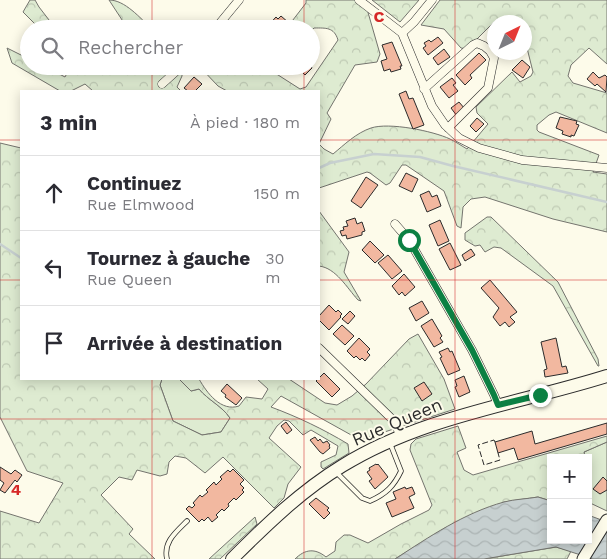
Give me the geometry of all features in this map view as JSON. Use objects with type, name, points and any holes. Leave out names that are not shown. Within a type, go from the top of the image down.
[{"type":"main road","name":"Rue Queen","points":[[232,559],[308,489],[335,470],[394,439],[443,421],[607,376]]},
{"type":"street","points":[[223,20],[239,0]]},
{"type":"street","points":[[359,0],[402,33],[424,89],[438,116],[448,128],[468,144],[522,160],[607,168]]},
{"type":"street","points":[[402,33],[432,0]]},
{"type":"street","points":[[424,89],[473,45],[477,43],[490,51],[494,58],[488,88],[448,128]]},
{"type":"street","points":[[162,84],[172,75]]},
{"type":"street","points":[[395,224],[409,240],[472,350],[498,405]]},
{"type":"street","points":[[320,349],[393,420],[394,439]]},
{"type":"street","points":[[583,559],[607,520]]},
{"type":"lane","points":[[335,470],[362,498],[370,501],[383,496],[396,482],[401,471],[394,439]]},
{"type":"lane","points":[[167,559],[168,542],[187,521]]},
{"type":"green space","points":[[30,0],[35,0],[49,20],[31,20],[23,12]]},
{"type":"green space","points":[[109,0],[121,3],[142,20],[122,20]]},
{"type":"green space","points":[[306,0],[366,0],[380,54],[377,62],[355,65],[327,113],[331,119],[320,142],[320,90],[225,90],[218,86],[208,75],[278,75],[300,89],[306,87],[314,75],[320,75],[320,66],[338,40],[332,30],[320,28],[320,20],[293,20],[306,3]]},
{"type":"green space","points":[[372,0],[419,0],[400,22]]},
{"type":"green space","points":[[440,0],[607,0],[607,64],[589,48],[571,65],[568,76],[573,83],[607,93],[607,133],[556,112],[537,125],[537,130],[599,155],[593,172],[607,174],[607,232],[553,219],[485,197],[471,199],[463,207],[461,228],[457,226],[444,191],[406,165],[402,165],[390,183],[386,185],[367,172],[320,188],[320,145],[333,154],[366,130],[379,126],[389,126],[433,133],[450,139],[467,149],[488,124],[477,113],[476,107],[512,72],[520,82],[531,76],[533,72],[530,60],[532,60],[532,15],[487,15],[487,29],[467,49],[461,48],[444,29],[421,25]]},
{"type":"green space","points":[[7,48],[20,54],[20,68],[12,63]]},
{"type":"green space","points":[[33,75],[61,75],[65,77],[66,75],[182,75],[177,87],[180,90],[92,90],[85,84],[73,90],[58,90]]},
{"type":"green space","points":[[0,143],[20,148],[20,380],[162,380],[160,385],[173,421],[202,435],[221,432],[230,418],[199,389],[191,391],[180,380],[200,380],[215,400],[232,407],[239,406],[246,397],[262,399],[268,389],[258,380],[290,380],[325,403],[337,405],[352,396],[366,384],[409,339],[418,334],[444,379],[455,409],[363,439],[353,436],[281,396],[271,407],[329,433],[348,444],[349,453],[323,469],[321,462],[336,455],[338,446],[311,430],[303,435],[289,421],[284,420],[277,426],[269,438],[301,467],[288,484],[284,498],[274,508],[223,457],[205,473],[186,458],[175,456],[169,462],[167,474],[160,476],[137,470],[132,480],[119,477],[101,495],[133,529],[129,534],[155,559],[0,559],[0,511],[39,523],[63,483],[27,471],[0,417]]},
{"type":"green space","points":[[320,212],[349,252],[344,272],[361,301],[358,300],[336,274],[320,266]]},
{"type":"green space","points":[[487,217],[491,217],[558,282],[598,359],[599,366],[553,286],[501,248],[494,247],[485,252],[480,245],[475,246],[465,240],[465,233]]},
{"type":"green space","points":[[162,380],[180,380],[191,391],[199,389],[230,418],[221,432],[202,435],[173,421],[160,385]]},
{"type":"green space","points":[[458,426],[466,448],[457,452],[464,470],[473,475],[607,436],[607,442],[584,452],[584,454],[547,454],[547,500],[538,497],[504,502],[445,528],[395,559],[295,559],[303,553],[310,551],[318,552],[326,557],[335,551],[336,542],[344,535],[350,535],[368,543],[429,510],[432,505],[410,450],[411,444],[416,439]]},
{"type":"green space","points":[[607,442],[607,511],[592,504],[592,454],[584,454],[584,452]]},
{"type":"green space","points":[[255,517],[257,524],[220,559],[209,559]]},
{"type":"green space","points":[[556,547],[571,551],[567,559],[484,559]]},
{"type":"water","points":[[538,497],[547,500],[547,544],[592,544],[592,516],[607,522],[607,559],[593,559],[556,547],[484,559],[395,559],[447,526],[475,512],[512,500]]},
{"type":"building","points":[[281,16],[286,20],[273,20],[276,17],[278,19]]},
{"type":"building","points":[[438,37],[443,43],[428,55],[423,48],[426,46],[424,43],[429,40],[431,42]]},
{"type":"building","points":[[392,42],[402,66],[400,66],[401,69],[391,72],[390,69],[384,71],[381,61],[387,59],[382,45]]},
{"type":"building","points":[[444,49],[450,57],[438,65],[433,58]]},
{"type":"building","points":[[479,53],[486,60],[470,75],[472,78],[465,85],[456,75]]},
{"type":"building","points":[[522,60],[530,67],[523,78],[512,70]]},
{"type":"building","points":[[593,72],[599,78],[605,75],[607,77],[606,92],[597,84],[595,86],[587,79]]},
{"type":"building","points":[[194,77],[202,84],[196,90],[187,90],[184,88]]},
{"type":"building","points":[[452,78],[456,83],[453,85],[458,91],[449,98],[440,87]]},
{"type":"building","points":[[406,91],[409,99],[413,98],[424,125],[413,129],[399,94]]},
{"type":"building","points":[[459,102],[465,109],[457,116],[451,108]]},
{"type":"building","points":[[560,117],[577,121],[576,124],[579,125],[574,136],[562,134],[563,131],[556,128]]},
{"type":"building","points":[[477,118],[484,124],[476,132],[470,126]]},
{"type":"building","points":[[406,173],[418,179],[412,192],[399,186]]},
{"type":"building","points":[[366,177],[378,185],[361,208],[351,201]]},
{"type":"building","points":[[429,191],[432,197],[437,195],[441,206],[427,212],[420,195]]},
{"type":"building","points":[[355,218],[357,224],[362,222],[365,231],[362,232],[362,235],[347,239],[346,235],[342,236],[340,231],[344,230],[343,227],[348,226],[346,221]]},
{"type":"building","points":[[440,220],[449,241],[438,246],[429,225]]},
{"type":"building","points":[[370,241],[384,255],[375,263],[362,250]]},
{"type":"building","points":[[450,243],[461,265],[450,270],[439,249]]},
{"type":"building","points":[[471,249],[475,255],[465,261],[462,255]]},
{"type":"building","points":[[388,255],[402,271],[392,279],[378,263]]},
{"type":"building","points":[[404,274],[415,287],[405,296],[402,292],[399,295],[392,286]]},
{"type":"building","points":[[490,280],[517,312],[510,317],[515,322],[509,327],[505,322],[500,326],[493,317],[499,308],[481,288]]},
{"type":"building","points":[[422,301],[429,313],[416,321],[409,308]]},
{"type":"building","points":[[329,305],[336,312],[338,310],[342,314],[329,330],[320,321],[320,315]]},
{"type":"building","points":[[350,311],[355,316],[348,324],[342,319]]},
{"type":"building","points":[[432,319],[442,336],[440,338],[443,342],[434,347],[421,326]]},
{"type":"building","points":[[342,325],[354,336],[345,345],[333,334]]},
{"type":"building","points":[[359,338],[370,349],[367,352],[370,355],[365,361],[362,358],[360,360],[356,356],[354,358],[347,351]]},
{"type":"building","points":[[556,338],[562,367],[566,366],[568,373],[545,377],[544,370],[547,369],[541,342]]},
{"type":"building","points":[[448,348],[450,352],[452,351],[460,370],[448,375],[439,352]]},
{"type":"building","points":[[324,373],[340,389],[332,397],[316,381],[320,380]]},
{"type":"building","points":[[464,376],[470,392],[459,397],[455,387],[457,386],[455,380]]},
{"type":"building","points":[[424,382],[432,394],[422,401],[414,388]]},
{"type":"building","points":[[227,384],[242,398],[236,405],[225,397],[226,395],[221,391]]},
{"type":"building","points":[[286,422],[292,430],[287,434],[281,426]]},
{"type":"building","points":[[607,423],[607,434],[518,460],[514,448],[498,453],[495,442],[532,431],[535,444]]},
{"type":"building","points":[[315,437],[323,443],[327,441],[330,445],[330,448],[323,454],[310,440]]},
{"type":"building","points":[[376,464],[388,477],[375,489],[369,481],[372,479],[367,472],[370,470],[369,468]]},
{"type":"building","points":[[0,467],[11,474],[15,470],[22,475],[17,482],[15,480],[5,493],[0,490],[4,483],[0,480]]},
{"type":"building","points":[[233,469],[244,480],[240,484],[244,488],[242,490],[244,492],[236,500],[234,498],[224,511],[222,509],[216,515],[218,517],[212,522],[208,517],[204,521],[202,519],[199,522],[186,509],[189,506],[192,508],[195,505],[193,503],[200,495],[202,497],[208,492],[206,490],[214,482],[216,485],[222,479],[220,477],[228,470],[230,472]]},
{"type":"building","points":[[603,477],[607,481],[607,490],[600,494],[593,489]]},
{"type":"building","points":[[405,487],[406,489],[412,487],[415,494],[409,497],[414,508],[392,517],[386,503],[396,499],[393,492]]},
{"type":"building","points":[[316,498],[329,508],[327,510],[330,513],[324,519],[309,504]]},
{"type":"waterway","points":[[320,168],[330,163],[374,154],[420,157],[607,202]]},
{"type":"waterway","points":[[0,244],[20,257]]},
{"type":"fence","points":[[495,442],[494,440],[478,445],[484,465],[500,460],[498,453]]},
{"type":"route","points":[[409,240],[472,350],[498,405],[540,395]]}]
